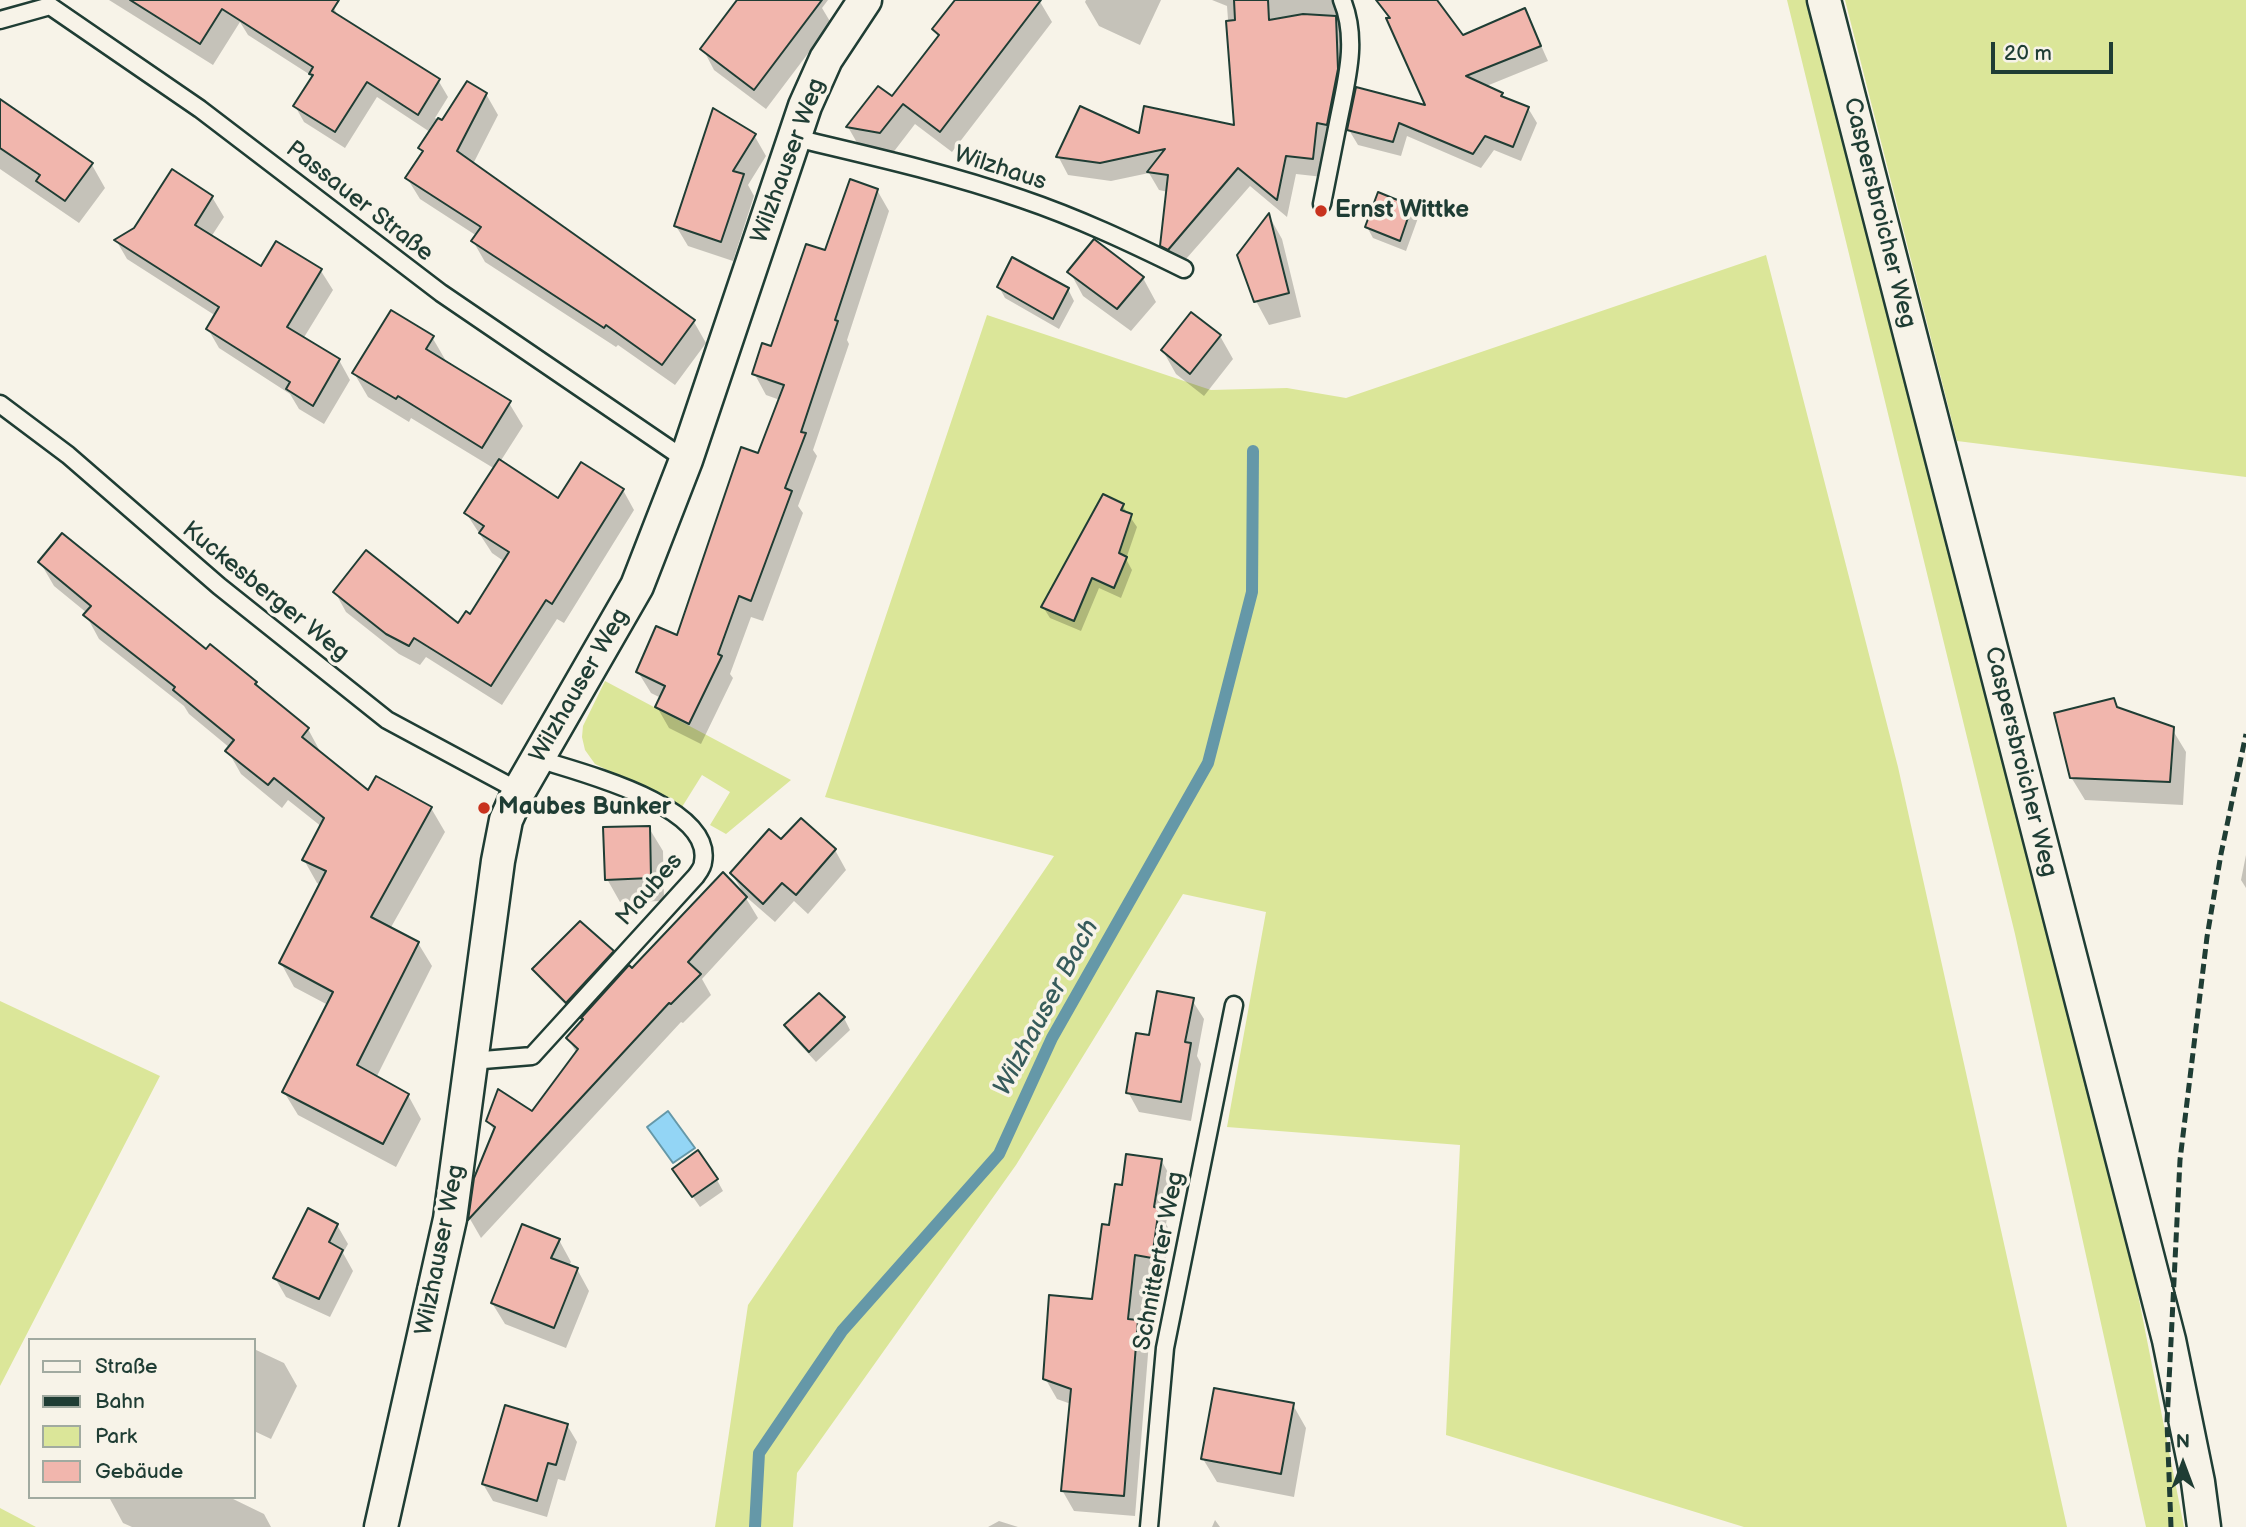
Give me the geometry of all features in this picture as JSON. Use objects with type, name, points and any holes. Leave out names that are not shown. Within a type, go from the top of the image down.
[{"type":"street","name":"Wilzhauser Weg","points":[[381,1527],[450,1219],[498,861],[506,820],[519,790],[637,586],[685,460],[805,106],[826,59],[865,0]]},
{"type":"street","name":"Caspersbroicher Weg","points":[[1824,0],[2169,1340],[2198,1482],[2204,1527]]},
{"type":"lane","points":[[1322,204],[1350,65],[1348,14],[1342,0]]},
{"type":"lane","name":"Passauer Straße","points":[[0,20],[50,6],[200,109],[440,293],[685,460]]},
{"type":"lane","name":"Wilzhaus","points":[[794,138],[904,163],[1023,199],[1089,224],[1184,269]]},
{"type":"lane","name":"Kuckesberger Weg","points":[[0,404],[68,455],[219,586],[387,720],[519,790]]},
{"type":"lane","name":"Maubes","points":[[471,1061],[533,1056],[696,876],[704,863],[703,848],[697,833],[686,821],[640,793],[538,759]]},
{"type":"lane","name":"Schnitterter Weg","points":[[1149,1527],[1165,1351],[1234,1006]]},
{"type":"green space","points":[[1787,0],[1813,0],[2127,1239],[2184,1527],[2146,1527],[2015,934]]},
{"type":"green space","points":[[1845,0],[2246,0],[2246,477],[1957,441]]},
{"type":"green space","points":[[1766,255],[1898,767],[2067,1527],[1744,1527],[1446,1435],[1460,1145],[1227,1127],[1266,912],[1183,894],[1016,1165],[797,1473],[793,1527],[715,1527],[748,1305],[1054,856],[825,797],[987,315],[1211,390],[1287,388],[1346,398]]},
{"type":"green space","points":[[605,681],[791,780],[726,834],[710,825],[730,792],[702,775],[682,807],[595,764],[585,750],[583,726]]},
{"type":"green space","points":[[0,1001],[160,1076],[0,1386]]},
{"type":"green space","points":[[0,1508],[36,1527],[0,1527]]},
{"type":"water","points":[[668,1111],[695,1148],[673,1163],[647,1127]]},
{"type":"building","points":[[130,0],[339,0],[332,11],[440,79],[418,115],[367,82],[335,132],[293,106],[313,75],[309,74],[313,67],[222,9],[200,44]]},
{"type":"building","points":[[737,0],[822,0],[754,90],[700,49]]},
{"type":"building","points":[[955,0],[1041,0],[940,132],[903,104],[880,133],[846,127],[878,86],[892,96],[939,35],[932,29]]},
{"type":"building","points":[[1234,0],[1268,0],[1269,20],[1303,14],[1336,16],[1338,69],[1327,125],[1317,123],[1313,159],[1286,156],[1277,200],[1238,168],[1168,250],[1160,246],[1168,175],[1147,172],[1165,149],[1100,163],[1056,157],[1080,106],[1139,133],[1144,106],[1234,125],[1226,21],[1235,20]]},
{"type":"building","points":[[1376,0],[1437,0],[1463,35],[1525,8],[1541,46],[1466,76],[1503,93],[1501,96],[1529,107],[1513,147],[1485,136],[1473,154],[1399,123],[1393,142],[1347,130],[1356,87],[1425,105],[1386,18],[1390,18]]},
{"type":"building","points":[[467,81],[487,93],[457,151],[695,320],[662,365],[606,325],[604,328],[471,241],[481,227],[405,178],[423,151],[418,148],[438,118],[442,120]]},
{"type":"building","points":[[0,99],[93,163],[65,201],[36,181],[40,175],[0,148]]},
{"type":"building","points":[[713,108],[756,134],[733,171],[744,174],[721,242],[674,226]]},
{"type":"building","points":[[172,169],[213,196],[195,225],[261,266],[276,241],[322,269],[287,327],[340,359],[313,406],[286,389],[290,382],[206,329],[219,307],[114,240],[134,228]]},
{"type":"building","points":[[850,179],[878,189],[801,432],[806,433],[785,488],[792,491],[751,601],[739,596],[718,654],[722,656],[689,724],[655,707],[665,686],[636,672],[656,626],[677,635],[741,447],[758,453],[784,385],[752,374],[762,343],[771,346],[806,244],[825,250]]},
{"type":"building","points":[[1378,192],[1412,206],[1400,241],[1365,227]]},
{"type":"building","points":[[1269,213],[1289,293],[1254,302],[1237,255]]},
{"type":"building","points":[[1094,239],[1144,277],[1117,309],[1067,272]]},
{"type":"building","points":[[1012,257],[1069,288],[1053,319],[997,287]]},
{"type":"building","points":[[391,310],[434,336],[426,349],[511,401],[482,448],[398,396],[396,399],[352,373]]},
{"type":"building","points":[[1191,312],[1221,335],[1190,374],[1161,350]]},
{"type":"building","points":[[499,459],[558,498],[581,462],[624,489],[552,604],[546,600],[491,686],[414,638],[409,646],[386,634],[333,592],[366,550],[458,623],[466,611],[470,614],[509,552],[479,533],[484,526],[464,513]]},
{"type":"building","points":[[1103,494],[1124,504],[1121,510],[1132,514],[1119,553],[1127,557],[1114,588],[1092,578],[1074,621],[1041,607]]},
{"type":"building","points":[[62,533],[206,649],[210,644],[257,682],[255,684],[309,728],[302,737],[368,790],[376,776],[432,807],[371,917],[419,942],[357,1065],[409,1094],[383,1144],[282,1092],[333,992],[279,963],[326,871],[302,860],[324,818],[274,778],[268,785],[225,751],[234,740],[173,690],[175,687],[83,615],[91,606],[38,562]]},
{"type":"building","points":[[2114,698],[2117,707],[2174,727],[2170,782],[2070,778],[2054,713]]},
{"type":"building","points":[[801,818],[836,849],[796,895],[782,883],[763,904],[730,873],[769,829],[781,839]]},
{"type":"building","points":[[650,826],[651,878],[605,880],[603,827]]},
{"type":"building","points":[[723,872],[747,897],[688,962],[701,974],[669,1003],[468,1220],[474,1178],[495,1127],[486,1121],[498,1089],[532,1111],[578,1049],[566,1038],[583,1019],[581,1018],[629,965],[632,968]]},
{"type":"building","points":[[580,921],[614,951],[566,1003],[532,969]]},
{"type":"building","points":[[1157,991],[1194,998],[1185,1042],[1191,1043],[1181,1102],[1126,1093],[1136,1033],[1149,1035]]},
{"type":"building","points":[[819,993],[845,1017],[809,1052],[784,1025]]},
{"type":"building","points":[[698,1150],[718,1179],[692,1197],[672,1169]]},
{"type":"building","points":[[1126,1154],[1162,1159],[1154,1207],[1159,1208],[1152,1258],[1135,1255],[1128,1319],[1138,1320],[1124,1496],[1061,1491],[1071,1389],[1043,1379],[1049,1295],[1092,1299],[1102,1224],[1109,1225],[1115,1184],[1122,1185]]},
{"type":"building","points":[[308,1208],[338,1224],[329,1242],[343,1250],[319,1299],[273,1278]]},
{"type":"building","points":[[522,1224],[560,1239],[551,1258],[578,1268],[554,1328],[491,1303]]},
{"type":"building","points":[[1214,1388],[1294,1403],[1281,1474],[1201,1459]]},
{"type":"building","points":[[505,1405],[568,1424],[556,1465],[548,1463],[537,1501],[482,1484]]},
{"type":"waterway","name":"Wilzhauser Bach","points":[[755,1527],[759,1453],[842,1331],[999,1154],[1052,1038],[1208,763],[1252,592],[1253,451]]},
{"type":"railway","points":[[2171,1527],[2167,1422],[2180,1160],[2207,937],[2246,734]]},
{"type":"place","name":"Ernst Wittke","points":[[1321,211]]},
{"type":"place","name":"Maubes Bunker","points":[[484,808]]}]
